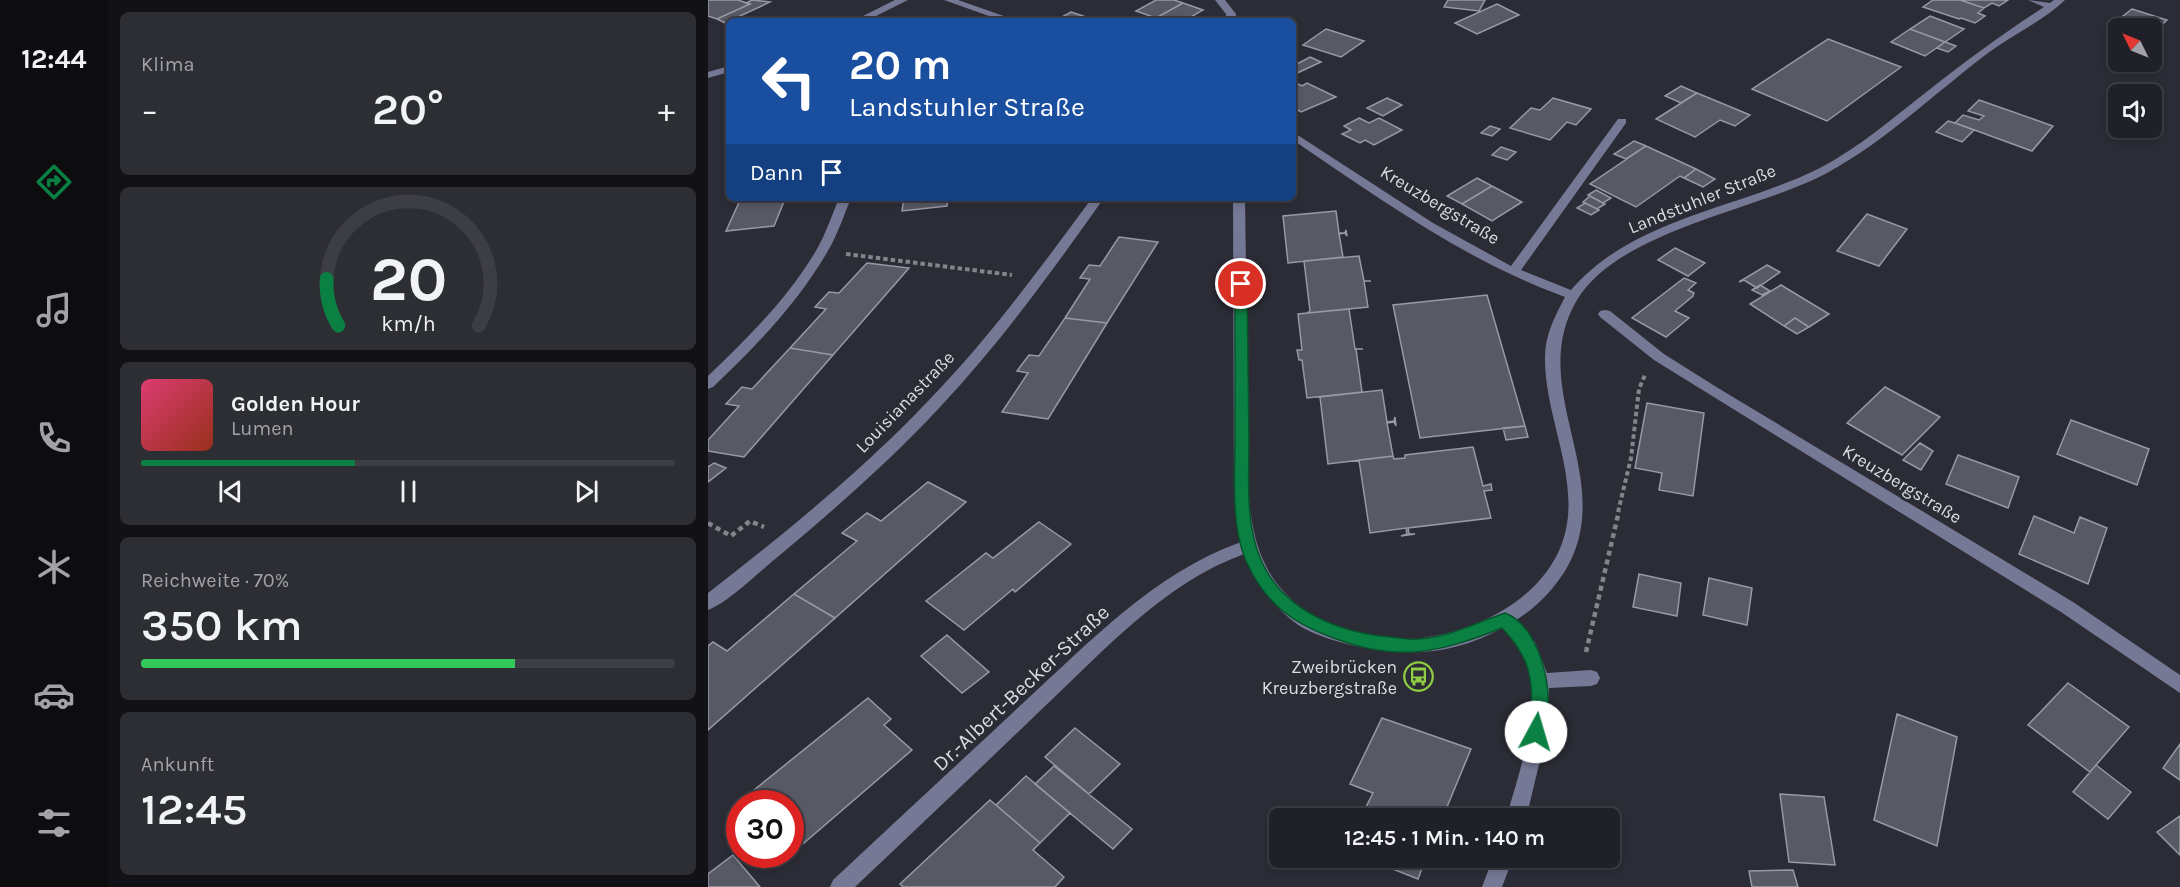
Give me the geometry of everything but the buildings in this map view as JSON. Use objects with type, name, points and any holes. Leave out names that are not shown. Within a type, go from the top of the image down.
[{"type":"street","points":[[864,18],[903,0]]},
{"type":"street","points":[[950,0],[1004,18]]},
{"type":"street","points":[[1220,0],[1231,14],[1231,18]]},
{"type":"street","points":[[2033,0],[2055,3]]},
{"type":"street","name":"Landstuhler Straße","points":[[1239,201],[1242,500],[1248,546],[1254,563],[1281,600],[1308,622],[1346,636],[1375,643],[1417,646],[1456,639],[1505,620],[1540,591],[1559,565],[1573,534],[1578,502],[1551,372],[1552,345],[1558,318],[1573,295],[1589,278],[1616,256],[1648,238],[1822,171],[1848,156],[1872,140],[1978,56],[2055,3]]},
{"type":"street","points":[[708,75],[726,70]]},
{"type":"street","points":[[1513,272],[1622,121]]},
{"type":"street","name":"Kreuzbergstraße","points":[[1296,137],[1391,200],[1513,272],[1546,287],[1573,295]]},
{"type":"street","points":[[708,384],[733,361],[786,300],[822,250],[844,201]]},
{"type":"street","name":"Louisianastraße","points":[[708,603],[850,487],[913,426],[958,376],[1039,278],[1096,201]]},
{"type":"street","name":"Kreuzbergstraße","points":[[1605,314],[1659,357],[2067,607],[2180,685]]},
{"type":"street","name":"Dr.-Albert-Becker-Straße","points":[[840,887],[1108,636],[1187,572],[1222,554],[1248,546]]},
{"type":"street","points":[[1505,620],[1522,638],[1532,654],[1539,681],[1540,709],[1533,755],[1519,808]]},
{"type":"street","points":[[1539,681],[1585,679]]},
{"type":"street","points":[[1492,887],[1499,868]]},
{"type":"path","points":[[822,250],[1039,278]]},
{"type":"path","points":[[1585,679],[1631,458],[1639,389],[1646,371],[1659,357]]},
{"type":"path","points":[[708,524],[731,536],[750,521],[790,537]]},
{"type":"place","name":"Zweibrücken Kreuzbergstraße","points":[[1418,677]]},
{"type":"route","points":[[1241,284],[1242,500],[1248,546],[1254,563],[1266,583],[1281,600],[1308,622],[1346,636],[1375,643],[1417,646],[1456,639],[1505,620],[1522,638],[1532,654],[1539,681],[1540,709],[1536,732]]}]
